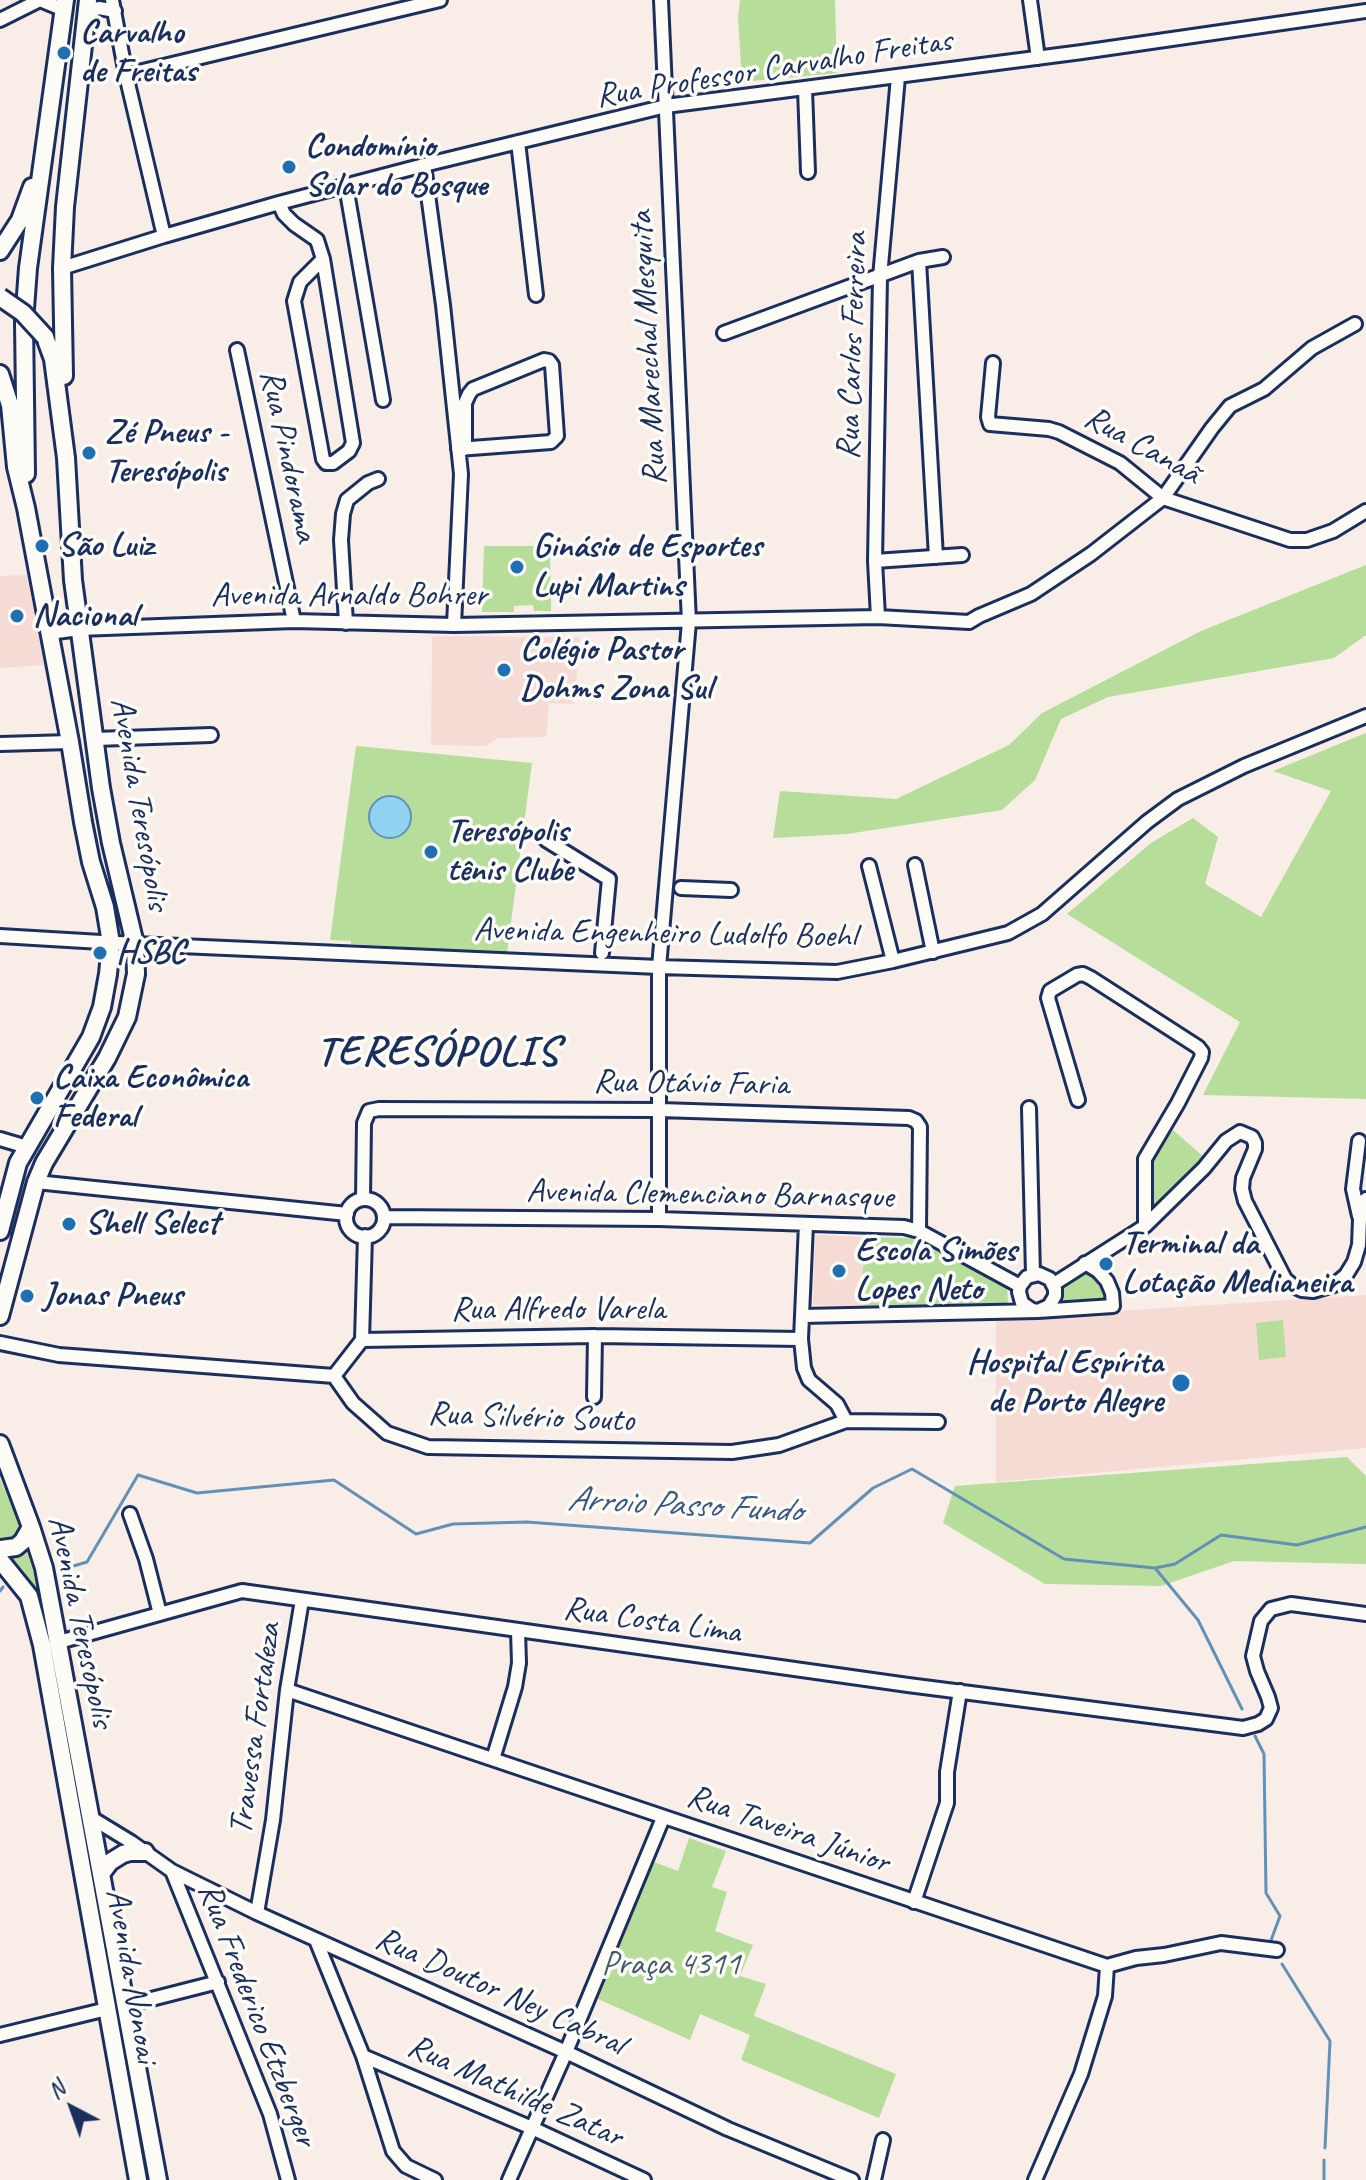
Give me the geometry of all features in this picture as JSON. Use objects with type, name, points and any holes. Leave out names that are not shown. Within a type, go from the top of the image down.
[{"type":"main road","points":[[26,508],[24,322],[28,268],[64,5]]},
{"type":"main road","points":[[66,458],[62,268],[65,207],[87,6]]},
{"type":"main road","points":[[0,251],[20,220],[41,167]]},
{"type":"main road","name":"Avenida Teresópolis","points":[[0,297],[35,324],[45,337],[53,359],[66,458],[79,629],[111,843],[135,944],[136,974],[127,1017],[36,1182],[0,1316]]},
{"type":"main road","name":"Avenida Teresópolis","points":[[0,374],[10,405],[16,467],[83,822],[111,943],[102,1007],[91,1037],[18,1163],[0,1231]]},
{"type":"main road","name":"Avenida Teresópolis","points":[[2,1452],[44,1568],[89,1809]]},
{"type":"main road","points":[[0,1549],[16,1547],[31,1527]]},
{"type":"main road","name":"Avenida Teresópolis","points":[[0,1560],[29,1596],[42,1645],[67,1782]]},
{"type":"main road","points":[[67,1782],[74,1790],[80,1809],[89,1809]]},
{"type":"main road","name":"Avenida Nonoai","points":[[67,1782],[138,2180]]},
{"type":"main road","name":"Avenida Nonoai","points":[[89,1809],[158,2180]]},
{"type":"main road","points":[[101,1874],[110,1862],[123,1854],[145,1852]]},
{"type":"street","points":[[0,20],[40,0],[64,5]]},
{"type":"street","points":[[126,75],[440,0]]},
{"type":"street","name":"Rua Marechal Mesquita","points":[[659,1219],[659,967],[689,622],[661,0]]},
{"type":"street","points":[[1030,0],[1038,58]]},
{"type":"street","points":[[87,6],[99,8],[114,5],[126,75],[164,236]]},
{"type":"street","name":"Rua Professor Carvalho Freitas","points":[[62,268],[279,203],[666,106],[1246,30],[1366,11]]},
{"type":"street","name":"Rua Carlos Ferreira","points":[[878,617],[875,561],[880,277],[898,77]]},
{"type":"street","points":[[805,89],[808,172]]},
{"type":"street","points":[[518,142],[536,295]]},
{"type":"street","points":[[424,165],[462,449]]},
{"type":"street","points":[[346,186],[383,400]]},
{"type":"street","points":[[279,203],[294,224],[317,240],[323,259],[353,443],[349,451],[333,463],[326,463],[323,459],[294,301],[300,282],[323,259]]},
{"type":"street","points":[[724,333],[919,261],[943,257]]},
{"type":"street","points":[[919,261],[936,557]]},
{"type":"street","name":"Avenida Arnaldo Bohrer","points":[[49,633],[79,629],[294,621],[454,625],[878,617],[969,622],[1031,594],[1091,554],[1163,498],[1230,406],[1264,389],[1312,348],[1355,324]]},
{"type":"street","name":"Rua Pindorama","points":[[237,350],[294,621]]},
{"type":"street","points":[[454,625],[462,449],[465,403],[473,389],[544,360],[549,361],[552,365],[557,436],[551,442],[462,449]]},
{"type":"street","name":"Rua Canaã","points":[[993,363],[990,424],[1059,432],[1120,463],[1163,498],[1290,540],[1307,540],[1333,531],[1366,511]]},
{"type":"street","points":[[346,623],[341,540],[343,514],[347,500],[378,479]]},
{"type":"street","points":[[875,561],[962,555]]},
{"type":"street","name":"Avenida Engenheiro Ludolfo Boehl","points":[[0,936],[659,967],[837,972],[1008,933],[1042,914],[1147,822],[1178,799],[1244,766],[1366,716]]},
{"type":"street","points":[[95,739],[211,735]]},
{"type":"street","points":[[0,744],[70,742]]},
{"type":"street","points":[[546,840],[609,879],[602,953]]},
{"type":"street","points":[[915,865],[933,952]]},
{"type":"street","points":[[869,866],[893,961]]},
{"type":"street","points":[[681,888],[731,890]]},
{"type":"street","points":[[1078,1100],[1048,998],[1050,991],[1077,975],[1091,978],[1202,1052],[1178,1103],[1145,1159],[1145,1226]]},
{"type":"street","points":[[1029,1108],[1033,1274]]},
{"type":"street","name":"Rua Otávio Faria","points":[[363,1199],[364,1123],[369,1111],[379,1109],[660,1110],[909,1118],[920,1127],[919,1231]]},
{"type":"street","points":[[1054,1284],[1145,1226],[1204,1168],[1226,1141],[1240,1132],[1252,1137],[1255,1143],[1243,1178],[1245,1201],[1285,1279],[1293,1286],[1313,1291],[1334,1285],[1346,1275],[1359,1245],[1360,1219],[1366,1199]]},
{"type":"street","points":[[0,1139],[27,1147]]},
{"type":"street","points":[[1359,1141],[1353,1189],[1360,1219]]},
{"type":"street","points":[[36,1182],[347,1214]]},
{"type":"street","points":[[363,1199],[374,1200],[382,1207],[385,1217],[382,1227],[375,1234],[365,1236],[357,1234],[347,1222],[350,1207],[363,1199]]},
{"type":"street","name":"Avenida Clemenciano Barnasque","points":[[385,1217],[659,1219],[904,1227],[919,1231],[1020,1286]]},
{"type":"street","points":[[806,1224],[801,1339],[804,1368],[809,1380],[837,1404],[846,1421]]},
{"type":"street","points":[[0,1343],[59,1355],[334,1376],[362,1340],[365,1236]]},
{"type":"street","points":[[802,1316],[1038,1311],[1113,1306],[1107,1281],[1085,1263]]},
{"type":"street","points":[[1033,1274],[1045,1276],[1054,1284],[1053,1301],[1038,1311],[1027,1308],[1019,1298],[1020,1286],[1033,1274]]},
{"type":"street","points":[[594,1397],[595,1336]]},
{"type":"street","name":"Rua Alfredo Varela","points":[[362,1340],[595,1336],[801,1339]]},
{"type":"street","name":"Rua Silvério Souto","points":[[334,1376],[353,1403],[387,1433],[428,1447],[732,1452],[779,1445],[846,1421],[938,1422]]},
{"type":"street","points":[[130,1514],[160,1614]]},
{"type":"street","name":"Rua Costa Lima","points":[[59,1642],[242,1591],[1243,1728],[1266,1719],[1271,1708],[1253,1656],[1261,1621],[1271,1609],[1291,1604],[1366,1614]]},
{"type":"street","name":"Travessa Fortaleza","points":[[257,1913],[273,1820],[287,1690],[302,1600]]},
{"type":"street","points":[[493,1759],[515,1687],[519,1663],[518,1631]]},
{"type":"street","name":"Rua Taveira Júnior","points":[[287,1690],[1107,1966]]},
{"type":"street","points":[[914,1902],[947,1803],[947,1772],[960,1691]]},
{"type":"street","name":"Rua Doutor Ney Cabral","points":[[89,1809],[172,1871],[257,1913],[566,2052],[728,2129],[852,2180]]},
{"type":"street","points":[[509,2180],[663,1818]]},
{"type":"street","name":"Rua Frederico Etzberger","points":[[172,1871],[270,2114],[288,2180]]},
{"type":"street","points":[[316,1940],[363,2056],[393,2151],[406,2166],[435,2180]]},
{"type":"street","points":[[1035,2180],[1081,2074],[1105,1996],[1107,1966],[1221,1943],[1277,1950]]},
{"type":"street","points":[[124,2006],[218,1982]]},
{"type":"street","points":[[0,2035],[107,2009]]},
{"type":"street","name":"Rua Mathilde Zatar","points":[[363,2056],[644,2180]]},
{"type":"street","points":[[874,2180],[883,2140]]},
{"type":"shaded area","name":"Nacional","points":[[27,575],[44,665],[0,668],[0,576]]},
{"type":"shaded area","name":"Colégio Pastor Dohms Zona Sul","points":[[432,636],[580,637],[574,704],[549,703],[546,737],[498,738],[486,746],[431,745]]},
{"type":"shaded area","name":"Escola Simões Lopes Neto","points":[[815,1235],[864,1237],[862,1306],[813,1305]]},
{"type":"shaded area","name":"Hospital Espírita de Porto Alegre","points":[[1366,1295],[1366,1448],[996,1482],[996,1319]]},
{"type":"green space","points":[[740,0],[835,0],[837,73],[742,82],[738,17]]},
{"type":"green space","name":"Ginásio de Esportes Lupi Martins","points":[[484,546],[550,546],[551,611],[534,611],[533,605],[514,606],[514,612],[482,612]]},
{"type":"green space","points":[[1366,565],[1366,635],[1334,658],[1108,697],[1061,719],[1035,780],[1002,810],[847,834],[773,838],[780,791],[896,799],[1009,745],[1042,713],[1201,631]]},
{"type":"green space","points":[[1366,733],[1366,1099],[1203,1095],[1240,1022],[1067,914],[1151,843],[1193,818],[1218,837],[1205,884],[1261,917],[1331,791],[1273,771]]},
{"type":"green space","name":"Teresópolis tênis Clube","points":[[356,746],[532,763],[507,953],[351,944],[351,941],[330,940]]},
{"type":"green space","points":[[1173,1130],[1206,1159],[1152,1207],[1152,1159]]},
{"type":"green space","points":[[864,1237],[910,1238],[1007,1287],[1008,1303],[862,1306]]},
{"type":"green space","points":[[1086,1270],[1094,1273],[1107,1291],[1108,1300],[1064,1302],[1064,1285]]},
{"type":"green space","points":[[1283,1320],[1286,1357],[1259,1360],[1256,1323]]},
{"type":"green space","points":[[1347,1457],[1366,1476],[1366,1564],[1234,1561],[1161,1586],[1045,1584],[943,1523],[955,1486]]},
{"type":"green space","points":[[0,1479],[19,1522],[40,1596],[0,1543]]},
{"type":"green space","name":"Praça 4311","points":[[689,1838],[726,1851],[712,1887],[727,1892],[715,1931],[753,1945],[740,1976],[766,1984],[754,2016],[896,2074],[879,2118],[741,2060],[750,2035],[700,2014],[690,2040],[598,1999],[654,1862],[678,1871]]},
{"type":"water","points":[[390,796],[405,802],[411,817],[405,832],[390,838],[375,832],[369,817],[375,802]]},
{"type":"waterway","name":"Arroio Passo Fundo","points":[[60,1570],[87,1562],[138,1475],[197,1493],[334,1480],[416,1534],[453,1524],[527,1522],[810,1543],[873,1488],[912,1469],[1064,1559],[1155,1568],[1175,1564],[1221,1535],[1297,1545],[1366,1527]]},
{"type":"waterway","points":[[1155,1568],[1198,1620],[1242,1709]]},
{"type":"waterway","name":"Arroio Passo Fundo","points":[[0,1591],[3,1587]]},
{"type":"waterway","points":[[1255,1736],[1264,1754],[1266,1893],[1280,1916],[1270,1943]]},
{"type":"waterway","points":[[1282,1964],[1330,2041],[1325,2148]]},
{"type":"waterway","points":[[1324,2160],[1324,2180]]},
{"type":"place","name":"Carvalho de Freitas","points":[[64,53]]},
{"type":"place","name":"Condomínio Solar do Bosque","points":[[289,167]]},
{"type":"place","name":"Zé Pneus - Teresópolis","points":[[89,453]]},
{"type":"place","name":"São Luiz","points":[[42,546]]},
{"type":"place","name":"Ginásio de Esportes Lupi Martins","points":[[517,567]]},
{"type":"place","name":"Nacional","points":[[17,616]]},
{"type":"place","name":"Colégio Pastor Dohms Zona Sul","points":[[504,670]]},
{"type":"place","name":"Teresópolis tênis Clube","points":[[431,852]]},
{"type":"place","name":"HSBC","points":[[100,953]]},
{"type":"place","name":"Caixa Econômica Federal","points":[[37,1098]]},
{"type":"place","name":"Shell Select","points":[[69,1224]]},
{"type":"place","name":"Terminal da Lotação Medianeira","points":[[1106,1264]]},
{"type":"place","name":"Escola Simões Lopes Neto","points":[[839,1271]]},
{"type":"place","name":"Jonas Pneus","points":[[27,1296]]},
{"type":"place","name":"Hospital Espírita de Porto Alegre","points":[[1181,1383]]},
{"type":"district","name":"TERESÓPOLIS","points":[[438,1053]]}]
